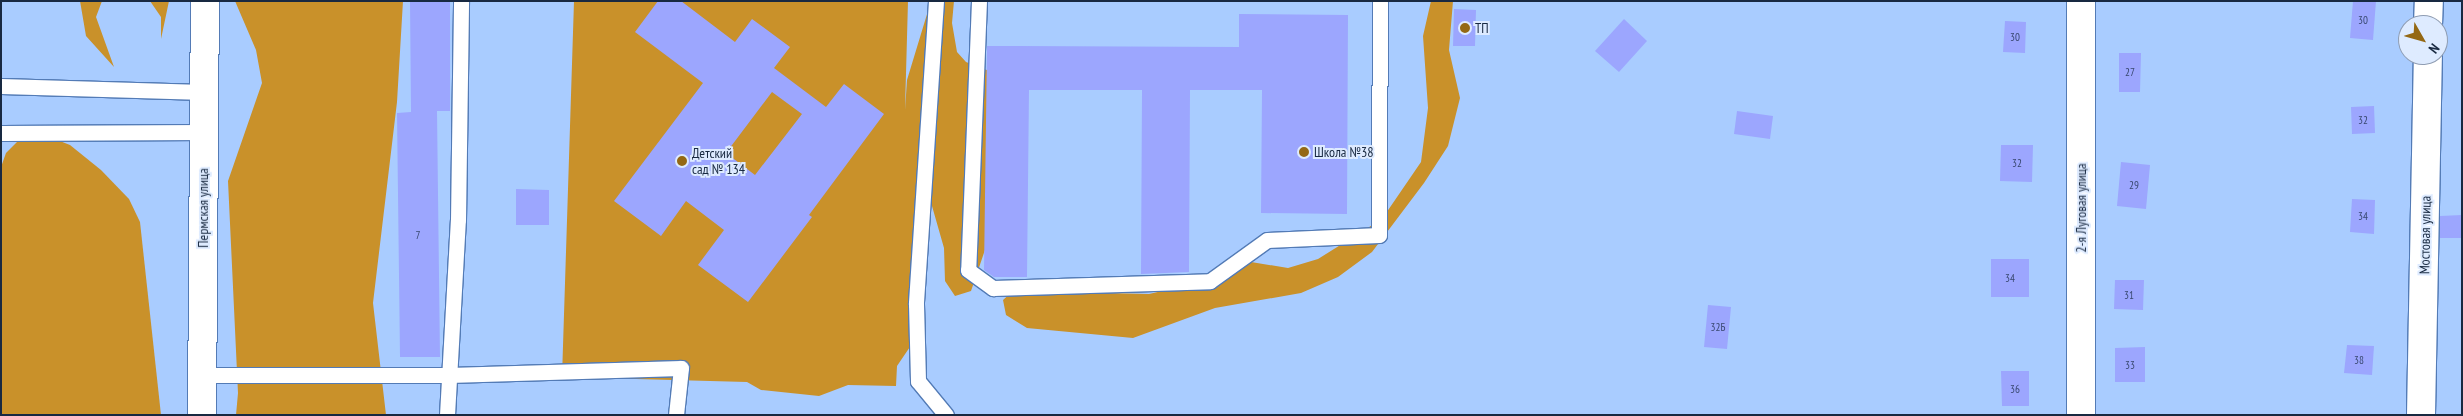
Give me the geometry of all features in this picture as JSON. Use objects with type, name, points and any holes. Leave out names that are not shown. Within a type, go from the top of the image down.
[{"type":"street","name":"Пермская улица","points":[[202,415],[204,1]]},
{"type":"street","name":"2-я Луговая улица","points":[[2080,415],[2081,1]]},
{"type":"street","points":[[2428,15],[2429,1]]},
{"type":"street","name":"Мостовая улица","points":[[2421,415],[2428,65]]},
{"type":"lane","points":[[447,415],[458,220],[461,1]]},
{"type":"lane","points":[[936,1],[916,304],[917,372],[918,381],[946,415]]},
{"type":"lane","points":[[979,1],[968,270],[993,288],[1210,280],[1267,240],[1379,235],[1380,1]]},
{"type":"lane","points":[[1,86],[204,92]]},
{"type":"lane","points":[[1,133],[204,132]]},
{"type":"lane","points":[[202,374],[448,376],[681,368],[676,415]]},
{"type":"shaded area","points":[[80,1],[102,1],[96,17],[114,67],[86,36]]},
{"type":"shaded area","points":[[150,1],[169,1],[161,39],[161,17]]},
{"type":"shaded area","points":[[235,1],[403,1],[397,102],[373,303],[386,415],[236,415],[238,393],[228,181],[262,83],[256,50]]},
{"type":"shaded area","points":[[574,1],[908,1],[905,110],[907,80],[931,1],[954,1],[952,23],[957,52],[966,62],[992,72],[987,244],[971,291],[955,296],[945,281],[944,248],[928,192],[918,335],[897,366],[896,386],[848,385],[819,396],[761,390],[747,382],[562,377]]},
{"type":"shaded area","points":[[1431,1],[1453,1],[1449,50],[1460,98],[1448,146],[1424,183],[1372,252],[1338,277],[1301,293],[1215,308],[1133,338],[1027,328],[1006,315],[1003,300],[1013,291],[1149,294],[1210,280],[1251,262],[1288,268],[1318,259],[1382,219],[1421,162],[1428,108],[1423,36]]},
{"type":"shaded area","points":[[47,136],[70,145],[101,170],[129,199],[140,222],[161,415],[1,415],[1,167],[6,153],[22,137]]},
{"type":"building","points":[[410,1],[450,1],[450,111],[437,111],[440,357],[400,357],[397,113],[411,112]]},
{"type":"building","name":"Детский сад № 134","points":[[658,1],[681,1],[735,42],[752,19],[790,47],[774,68],[826,107],[844,84],[884,114],[809,215],[812,217],[748,302],[698,265],[724,230],[686,201],[661,236],[614,201],[703,83],[635,32]],"holes":[[[772,92],[802,114],[755,175],[726,153]]]},
{"type":"building","points":[[2353,1],[2376,1],[2373,40],[2350,38]]},
{"type":"building","name":"ТП","points":[[1454,9],[1476,10],[1475,46],[1453,46]]},
{"type":"building","name":"Школа №38","points":[[1239,14],[1348,15],[1347,214],[1261,213],[1262,90],[1190,90],[1189,272],[1141,274],[1142,90],[1029,90],[1027,277],[994,277],[984,270],[987,46],[1239,47]]},
{"type":"building","points":[[1624,19],[1647,41],[1619,72],[1595,51]]},
{"type":"building","points":[[2005,21],[2026,22],[2025,53],[2003,52]]},
{"type":"building","points":[[2119,53],[2141,53],[2140,92],[2119,92]]},
{"type":"building","points":[[2374,106],[2375,133],[2352,134],[2351,107]]},
{"type":"building","points":[[1737,111],[1773,116],[1770,139],[1734,134]]},
{"type":"building","points":[[2001,145],[2033,145],[2032,182],[2000,181]]},
{"type":"building","points":[[2121,162],[2150,165],[2146,209],[2117,206]]},
{"type":"building","points":[[516,189],[549,190],[549,225],[516,225]]},
{"type":"building","points":[[2352,199],[2375,200],[2374,234],[2350,232]]},
{"type":"building","points":[[2462,215],[2462,238],[2440,238],[2440,216]]},
{"type":"building","points":[[1991,259],[2029,259],[2029,297],[1991,297]]},
{"type":"building","points":[[2115,280],[2144,280],[2143,310],[2114,309]]},
{"type":"building","points":[[1708,305],[1731,307],[1727,349],[1704,347]]},
{"type":"building","points":[[2347,345],[2374,346],[2372,375],[2344,373]]},
{"type":"building","points":[[2145,347],[2145,382],[2115,382],[2115,348]]},
{"type":"building","points":[[2001,371],[2029,371],[2029,406],[2002,406]]},
{"type":"place","name":"ТП","points":[[1465,28]]},
{"type":"place","name":"Школа №38","points":[[1304,152]]},
{"type":"place","name":"Детский сад № 134","points":[[682,161]]}]
